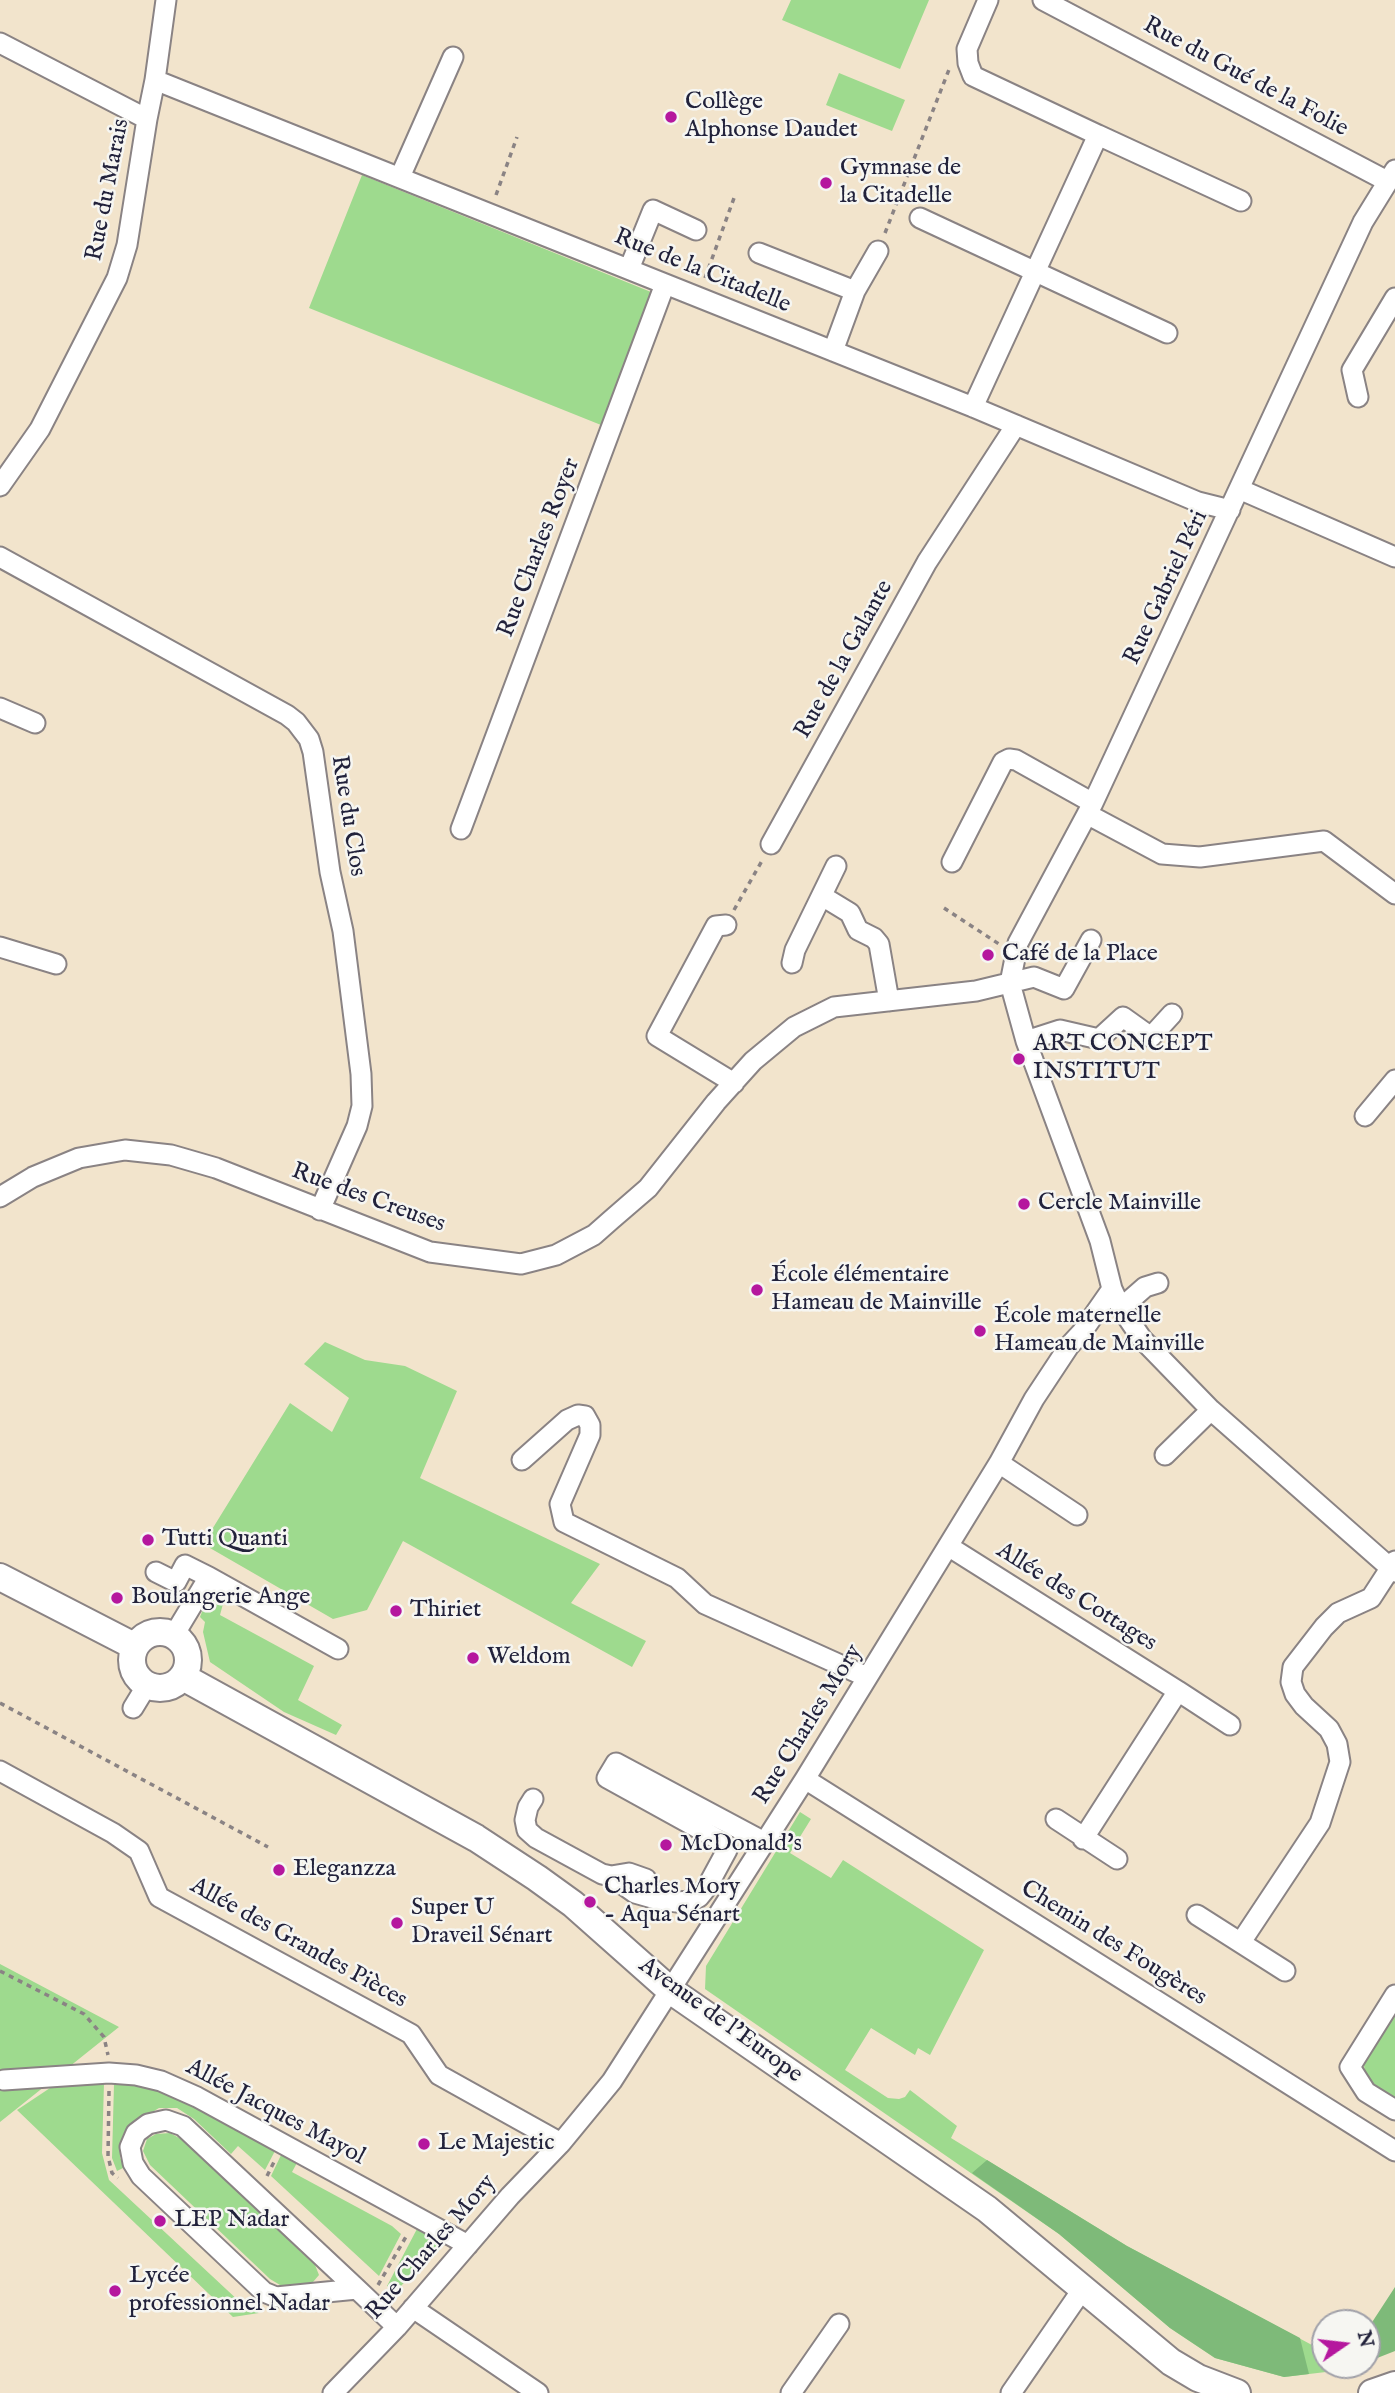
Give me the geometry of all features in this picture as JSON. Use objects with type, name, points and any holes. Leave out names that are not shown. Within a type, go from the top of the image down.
[{"type":"main road","points":[[0,1577],[134,1646]]},
{"type":"main road","points":[[156,1631],[174,1635],[187,1649],[187,1668],[183,1677],[162,1688],[139,1680],[132,1664],[134,1646],[140,1639],[156,1631]]},
{"type":"main road","name":"Avenue de l'Europe","points":[[183,1677],[475,1838],[573,1904],[670,1990],[987,2209],[1171,2362],[1198,2378],[1237,2393]]},
{"type":"main road","points":[[1372,2393],[1395,2385]]},
{"type":"street","name":"Rue du Marais","points":[[0,486],[40,429],[117,278],[127,245],[166,0]]},
{"type":"street","points":[[988,0],[967,49],[973,76],[1241,201]]},
{"type":"street","name":"Rue du Gué de la Folie","points":[[1043,0],[1391,175]]},
{"type":"street","points":[[0,43],[147,119]]},
{"type":"street","points":[[400,177],[453,57]]},
{"type":"street","name":"Rue de la Citadelle","points":[[155,80],[973,407],[1198,502],[1230,510]]},
{"type":"street","points":[[973,407],[1098,135]]},
{"type":"street","name":"Rue Gabriel Péri","points":[[1391,175],[1363,222],[1090,808],[1018,943],[1010,983],[1024,1036],[1100,1241],[1112,1289],[1121,1308],[1142,1339],[1211,1410],[1393,1567]]},
{"type":"street","points":[[629,269],[653,210],[696,230]]},
{"type":"street","points":[[920,218],[1167,333]]},
{"type":"street","points":[[833,351],[855,291],[878,251]]},
{"type":"street","points":[[759,253],[855,291]]},
{"type":"street","name":"Rue Charles Royer","points":[[461,829],[665,284]]},
{"type":"street","points":[[1358,397],[1352,370],[1395,298]]},
{"type":"street","name":"Rue de la Galante","points":[[771,845],[927,562],[1016,425]]},
{"type":"street","points":[[1239,489],[1395,557]]},
{"type":"street","name":"Rue du Clos","points":[[0,557],[296,722],[309,739],[330,872],[343,931],[361,1074],[362,1106],[357,1126],[320,1210]]},
{"type":"street","points":[[0,708],[36,723]]},
{"type":"street","points":[[953,862],[1003,762],[1009,759],[1016,760],[1162,854],[1200,857],[1324,841],[1395,894]]},
{"type":"street","points":[[792,963],[795,950],[836,866]]},
{"type":"street","points":[[822,897],[850,913],[858,930],[874,938],[879,944],[889,1001]]},
{"type":"street","points":[[726,925],[716,926],[657,1037],[734,1083]]},
{"type":"street","name":"Rue des Creuses","points":[[0,1197],[33,1177],[79,1157],[125,1150],[171,1155],[216,1168],[430,1252],[521,1264],[556,1255],[594,1235],[648,1188],[753,1061],[794,1027],[834,1007],[976,991],[1034,977],[1063,989],[1091,940]]},
{"type":"street","points":[[0,947],[56,964]]},
{"type":"street","points":[[1024,1036],[1060,1030],[1099,1038],[1123,1017],[1151,1037],[1172,1014]]},
{"type":"street","points":[[1364,1116],[1395,1080]]},
{"type":"street","points":[[1121,1308],[1145,1287],[1158,1283]]},
{"type":"street","name":"Rue Charles Mory","points":[[333,2393],[397,2327],[510,2196],[561,2144],[611,2081],[805,1779],[999,1463],[1034,1399],[1069,1346],[1112,1289]]},
{"type":"street","points":[[1165,1455],[1211,1410]]},
{"type":"street","points":[[522,1460],[567,1420],[578,1415],[585,1416],[590,1425],[590,1435],[560,1504],[564,1522],[677,1578],[705,1604],[867,1677]]},
{"type":"street","points":[[999,1463],[1077,1515]]},
{"type":"street","name":"Allée des Cottages","points":[[948,1546],[1230,1725]]},
{"type":"street","points":[[156,1572],[176,1582],[186,1565],[338,1649]]},
{"type":"street","points":[[1241,1942],[1320,1823],[1340,1762],[1337,1744],[1329,1729],[1295,1694],[1291,1682],[1293,1667],[1338,1613],[1371,1598],[1393,1567]]},
{"type":"street","points":[[174,1635],[209,1577]]},
{"type":"street","points":[[133,1708],[147,1685]]},
{"type":"street","points":[[1083,1839],[1178,1691]]},
{"type":"street","points":[[533,1799],[525,1820],[527,1830],[536,1838],[602,1874],[611,1876],[635,1893],[656,1899],[676,1902],[692,1901],[699,1897],[727,1850],[723,1842],[607,1778],[616,1763],[764,1842]]},
{"type":"street","name":"Allée des Grandes Pièces","points":[[0,1771],[113,1833],[139,1852],[159,1896],[411,2034],[439,2075],[561,2144]]},
{"type":"street","name":"Chemin des Fougères","points":[[805,1779],[1395,2151]]},
{"type":"street","points":[[1056,1819],[1117,1859]]},
{"type":"street","points":[[1197,1915],[1284,1971]]},
{"type":"street","points":[[1395,1995],[1350,2067],[1366,2092],[1395,2110]]},
{"type":"street","name":"Allée Jacques Mayol","points":[[4,2080],[55,2069],[136,2075],[179,2088],[468,2245]]},
{"type":"street","points":[[366,2289],[276,2297],[264,2292],[141,2176],[133,2163],[131,2147],[135,2133],[148,2124],[166,2120],[183,2126],[366,2289],[397,2327]]},
{"type":"street","points":[[1011,2393],[1084,2287]]},
{"type":"street","points":[[413,2308],[538,2393]]},
{"type":"street","points":[[791,2393],[839,2324]]},
{"type":"path","points":[[878,251],[955,56]]},
{"type":"path","points":[[489,213],[517,137]]},
{"type":"path","points":[[698,297],[734,198]]},
{"type":"path","points":[[726,925],[771,845]]},
{"type":"path","points":[[944,908],[1016,955]]},
{"type":"path","points":[[0,1703],[268,1847]]},
{"type":"path","points":[[366,2289],[382,2281],[416,2217]]},
{"type":"green space","points":[[791,0],[929,0],[900,69],[782,20]]},
{"type":"green space","points":[[839,73],[905,100],[892,131],[826,105]]},
{"type":"green space","points":[[362,175],[651,292],[601,425],[309,308]]},
{"type":"green space","points":[[325,1342],[365,1360],[405,1366],[457,1391],[420,1478],[600,1564],[571,1603],[646,1641],[632,1667],[403,1541],[367,1610],[333,1619],[203,1544],[290,1403],[332,1432],[349,1398],[304,1364]]},
{"type":"green space","points":[[215,1599],[224,1600],[220,1615],[314,1666],[298,1700],[342,1725],[336,1735],[284,1712],[210,1662],[203,1632],[205,1622],[200,1617],[205,1604]]},
{"type":"green space","points":[[800,1812],[811,1819],[790,1853],[831,1878],[843,1860],[984,1950],[930,2055],[918,2048],[915,2055],[871,2028],[845,2070],[888,2098],[905,2097],[910,2090],[957,2126],[951,2138],[1127,2246],[1311,2345],[1311,2374],[1284,2377],[1215,2358],[1170,2328],[1059,2234],[705,1989],[706,1966]]},
{"type":"green space","points":[[0,1964],[119,2027],[0,2122]]},
{"type":"green space","points":[[1395,2005],[1395,2105],[1367,2088],[1363,2058]]},
{"type":"green space","points":[[104,2083],[102,2153],[109,2180],[241,2303],[259,2313],[233,2317],[17,2110],[50,2088]]},
{"type":"green space","points":[[114,2084],[139,2085],[167,2091],[276,2149],[265,2170],[238,2146],[231,2154],[194,2119],[177,2108],[159,2108],[134,2123],[122,2138],[120,2158],[125,2167],[117,2171],[112,2158]]},
{"type":"green space","points":[[170,2133],[181,2139],[315,2265],[319,2275],[313,2282],[296,2287],[280,2285],[270,2279],[150,2165],[143,2151],[147,2139],[156,2134]]},
{"type":"green space","points":[[282,2153],[298,2161],[292,2172],[392,2226],[401,2234],[379,2276],[271,2176]]},
{"type":"green space","points":[[987,2160],[1127,2246],[1300,2338],[1309,2374],[1284,2377],[1215,2358],[1170,2328],[1059,2234],[972,2173]]},
{"type":"green space","points":[[418,2227],[430,2233],[437,2246],[401,2286],[387,2286]]},
{"type":"green space","points":[[1395,2287],[1395,2351],[1381,2356],[1381,2309]]},
{"type":"place","name":"Collège Alphonse Daudet","points":[[671,117]]},
{"type":"place","name":"Gymnase de la Citadelle","points":[[826,183]]},
{"type":"place","name":"Café de la Place","points":[[988,955]]},
{"type":"place","name":"ART CONCEPT INSTITUT","points":[[1019,1059]]},
{"type":"place","name":"Cercle Mainville","points":[[1024,1204]]},
{"type":"place","name":"École élémentaire Hameau de Mainville","points":[[757,1290]]},
{"type":"place","name":"École maternelle Hameau de Mainville","points":[[980,1331]]},
{"type":"place","name":"Tutti Quanti","points":[[148,1540]]},
{"type":"place","name":"Boulangerie Ange","points":[[117,1598]]},
{"type":"place","name":"Thiriet","points":[[396,1611]]},
{"type":"place","name":"Weldom","points":[[473,1658]]},
{"type":"place","name":"McDonald's","points":[[666,1845]]},
{"type":"place","name":"Eleganzza","points":[[279,1870]]},
{"type":"place","name":"Charles Mory - Aqua Sénart","points":[[590,1902]]},
{"type":"place","name":"Super U Draveil Sénart","points":[[397,1923]]},
{"type":"place","name":"Le Majestic","points":[[424,2144]]},
{"type":"place","name":"LEP Nadar","points":[[160,2221]]},
{"type":"place","name":"Lycée professionnel Nadar","points":[[115,2291]]}]
